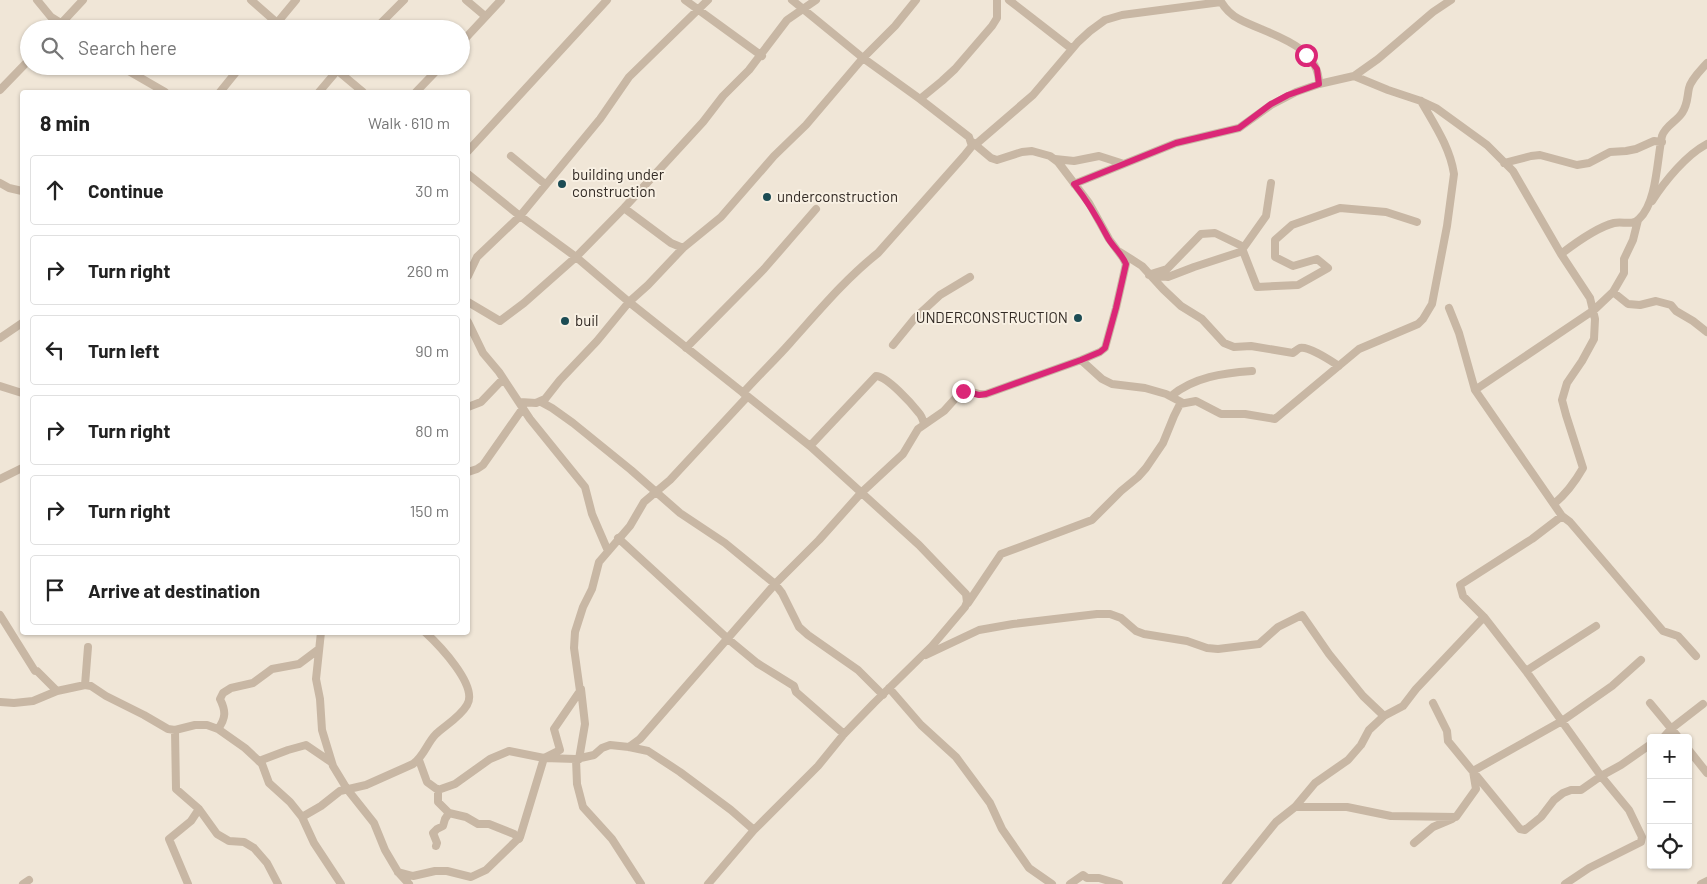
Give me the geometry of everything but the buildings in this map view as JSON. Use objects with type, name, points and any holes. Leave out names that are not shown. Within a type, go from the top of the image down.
[{"type":"street","points":[[37,0],[53,20]]},
{"type":"street","points":[[65,20],[83,0]]},
{"type":"street","points":[[250,0],[269,20]]},
{"type":"street","points":[[280,20],[296,0]]},
{"type":"street","points":[[384,20],[404,0]]},
{"type":"street","points":[[466,0],[485,16]]},
{"type":"street","points":[[470,33],[501,0]]},
{"type":"street","points":[[470,148],[607,0]]},
{"type":"street","points":[[685,0],[762,56]]},
{"type":"street","points":[[470,272],[477,257],[520,216],[600,119],[630,77],[708,0]]},
{"type":"street","points":[[792,0],[863,58],[920,98],[969,137],[973,144],[991,158],[997,160],[1022,152],[1032,151],[1055,159],[1074,161],[1099,156],[1124,164]]},
{"type":"street","points":[[470,303],[500,321],[524,303],[576,257],[624,208],[703,122],[723,96],[762,56],[787,20],[816,0]]},
{"type":"street","points":[[470,471],[484,464],[522,405],[541,402],[549,395],[629,302],[683,248],[721,217],[774,156],[806,125],[863,58],[895,26],[916,0]]},
{"type":"street","points":[[920,98],[942,81],[992,26],[997,18],[997,0]]},
{"type":"street","points":[[1009,0],[1072,49]]},
{"type":"street","points":[[1074,184],[1176,143],[1239,128],[1271,104],[1288,95],[1319,84],[1354,76],[1378,59],[1438,3],[1451,0]]},
{"type":"street","points":[[640,884],[612,839],[583,807],[577,784],[578,759],[585,724],[574,648],[575,632],[583,607],[592,589],[597,567],[618,538],[630,526],[644,502],[670,480],[823,305],[863,264],[884,246],[973,144],[1033,95],[1072,49],[1090,31],[1105,20],[1122,15],[1220,1],[1237,18],[1280,36],[1297,47],[1312,61],[1317,69],[1319,84]]},
{"type":"street","points":[[1648,207],[1664,133],[1685,109],[1691,83],[1707,63]]},
{"type":"street","points":[[0,90],[20,69]]},
{"type":"street","points":[[136,75],[162,90]]},
{"type":"street","points":[[222,90],[234,75]]},
{"type":"street","points":[[320,90],[332,75]]},
{"type":"street","points":[[345,75],[361,90]]},
{"type":"street","points":[[418,90],[432,75]]},
{"type":"street","points":[[1354,76],[1421,101],[1460,124],[1487,145],[1513,171],[1561,254],[1590,298],[1594,310],[1594,339],[1567,383],[1562,400],[1583,468],[1571,488],[1554,504]]},
{"type":"street","points":[[708,884],[754,830],[818,766],[844,734],[922,656],[965,607],[1001,554],[1092,520],[1146,468],[1163,443],[1178,407],[1183,403],[1196,401],[1221,414],[1245,414],[1275,419],[1359,349],[1418,324],[1423,319],[1432,304],[1447,226],[1454,174],[1444,142],[1421,101]]},
{"type":"street","points":[[1504,163],[1540,155],[1573,164],[1583,164],[1589,163],[1610,152],[1636,149],[1654,141],[1662,142]]},
{"type":"street","points":[[1475,390],[1594,310],[1613,292],[1624,273],[1624,259],[1633,240],[1638,220],[1658,192],[1690,156],[1698,148],[1707,144]]},
{"type":"street","points":[[511,156],[545,184]]},
{"type":"street","points":[[629,747],[640,739],[775,584],[819,540],[861,492],[903,454],[914,434],[924,424],[944,411],[963,391],[979,395],[986,394],[1081,360],[1103,350],[1107,343],[1126,268],[1123,258],[1109,239],[1089,203],[1055,159]]},
{"type":"street","points":[[470,176],[520,216],[576,257],[629,302],[810,446],[919,545],[964,591],[968,602],[965,607]]},
{"type":"street","points":[[0,183],[20,191]]},
{"type":"street","points":[[1150,275],[1167,268],[1201,234],[1215,233],[1244,247],[1266,216],[1271,183]]},
{"type":"street","points":[[624,208],[671,243],[683,248]]},
{"type":"street","points":[[1150,275],[1168,277],[1243,251],[1257,287],[1298,285],[1328,268],[1317,259],[1293,266],[1274,257],[1275,240],[1292,225],[1340,208],[1386,212],[1417,222]]},
{"type":"street","points":[[686,348],[764,269],[816,209]]},
{"type":"street","points":[[1561,254],[1580,240],[1613,223],[1632,223],[1638,220]]},
{"type":"street","points":[[1118,251],[1131,258],[1182,306],[1202,319],[1228,345],[1251,346],[1293,353],[1302,348],[1322,355],[1339,366]]},
{"type":"street","points":[[893,345],[915,318],[940,295],[970,277]]},
{"type":"street","points":[[1613,292],[1628,304],[1640,305],[1656,301],[1671,305],[1676,311],[1707,332]]},
{"type":"street","points":[[1449,308],[1459,333],[1475,390],[1562,516],[1570,522],[1663,632],[1678,636],[1696,656]]},
{"type":"street","points":[[0,338],[20,324]]},
{"type":"street","points":[[470,326],[482,353],[530,418],[585,487],[592,514],[608,551]]},
{"type":"street","points":[[1081,360],[1112,384],[1137,386],[1171,396],[1183,403]]},
{"type":"street","points":[[1171,396],[1180,388],[1190,386],[1202,378],[1252,371]]},
{"type":"street","points":[[810,446],[876,376],[883,378],[900,392],[920,413],[924,424]]},
{"type":"street","points":[[470,407],[481,402],[503,379]]},
{"type":"street","points":[[0,386],[20,391]]},
{"type":"street","points":[[541,402],[573,423],[680,513],[725,543],[775,584],[782,593],[799,627],[886,691],[956,757],[990,803],[1002,829],[1029,868],[1052,884]]},
{"type":"street","points":[[0,479],[20,469]]},
{"type":"street","points":[[1562,516],[1532,539],[1460,585],[1463,596],[1484,617],[1526,671],[1601,776],[1629,810],[1642,837],[1642,842],[1589,868],[1565,884]]},
{"type":"street","points":[[618,538],[728,639],[757,663],[794,686],[796,692],[844,734]]},
{"type":"street","points":[[922,656],[979,630],[1098,614],[1110,614],[1121,618],[1136,631],[1144,634],[1187,641],[1207,648],[1252,646],[1259,644],[1278,627],[1302,615],[1329,654],[1363,696],[1384,716]]},
{"type":"street","points":[[0,615],[34,671],[37,671],[57,691]]},
{"type":"street","points":[[1226,884],[1272,826],[1296,807],[1315,782],[1348,760],[1361,745],[1370,730],[1384,716],[1403,706],[1416,689],[1484,617]]},
{"type":"street","points":[[1526,671],[1596,626]]},
{"type":"street","points":[[321,635],[316,679],[320,699],[322,730],[331,762],[346,789],[374,823],[381,842],[398,872],[409,884]]},
{"type":"street","points":[[302,817],[340,790],[361,786],[387,776],[419,760],[432,739],[467,706],[470,698],[464,682],[446,652],[428,635]]},
{"type":"street","points":[[85,685],[88,647]]},
{"type":"street","points":[[218,728],[225,715],[224,706],[220,699],[223,693],[231,688],[253,683],[272,669],[298,664],[319,649]]},
{"type":"street","points":[[1473,771],[1562,721],[1612,686],[1641,660]]},
{"type":"street","points":[[0,702],[33,701],[57,691],[85,685],[91,686],[160,726],[175,730],[195,725],[207,725],[218,728],[259,761],[266,770],[269,783],[290,802],[302,817],[314,843],[341,884]]},
{"type":"street","points":[[398,872],[413,876],[435,871],[447,871],[474,876],[486,870],[519,838],[544,758],[560,750],[554,729],[581,689]]},
{"type":"street","points":[[1433,703],[1446,726],[1448,741],[1509,817],[1522,830],[1542,817],[1554,800],[1563,793],[1571,790],[1581,790],[1647,747]]},
{"type":"street","points":[[1650,703],[1676,734]]},
{"type":"street","points":[[1667,734],[1702,704]]},
{"type":"street","points":[[175,730],[176,789],[199,809],[217,834],[229,841],[244,842],[254,848],[267,863],[278,884]]},
{"type":"street","points":[[259,761],[306,745],[331,762]]},
{"type":"street","points":[[438,790],[455,784],[490,759],[509,751],[544,758],[578,759],[594,755],[602,748],[610,745],[629,747],[648,751],[680,772],[732,810],[754,830]]},
{"type":"street","points":[[1692,754],[1707,772]]},
{"type":"street","points":[[419,760],[427,782],[438,790]]},
{"type":"street","points":[[1414,843],[1433,827],[1456,817],[1476,789],[1473,771]]},
{"type":"street","points":[[438,790],[438,802],[449,813],[466,817],[478,824],[489,824],[514,834],[519,838]]},
{"type":"street","points":[[1296,807],[1347,807],[1391,816],[1456,817]]},
{"type":"street","points":[[188,884],[169,838],[191,821],[199,809]]},
{"type":"street","points":[[436,846],[437,843],[433,833],[443,826],[449,813]]},
{"type":"street","points":[[1070,884],[1083,875],[1087,878],[1099,878],[1119,884]]},
{"type":"street","points":[[1232,877],[1238,884]]},
{"type":"street","points":[[1702,884],[1707,881]]},
{"type":"place","name":"building under construction","points":[[562,184]]},
{"type":"place","name":"underconstruction","points":[[767,197]]},
{"type":"place","name":"UNDERCONSTRUCTION","points":[[1078,318]]},
{"type":"place","name":"buil","points":[[565,321]]},
{"type":"route","points":[[963,391],[970,391],[979,395],[986,394],[1081,360],[1105,348],[1126,264],[1109,239],[1089,203],[1074,184],[1176,143],[1242,127],[1271,104],[1288,95],[1319,84],[1317,69],[1306,55]]}]
